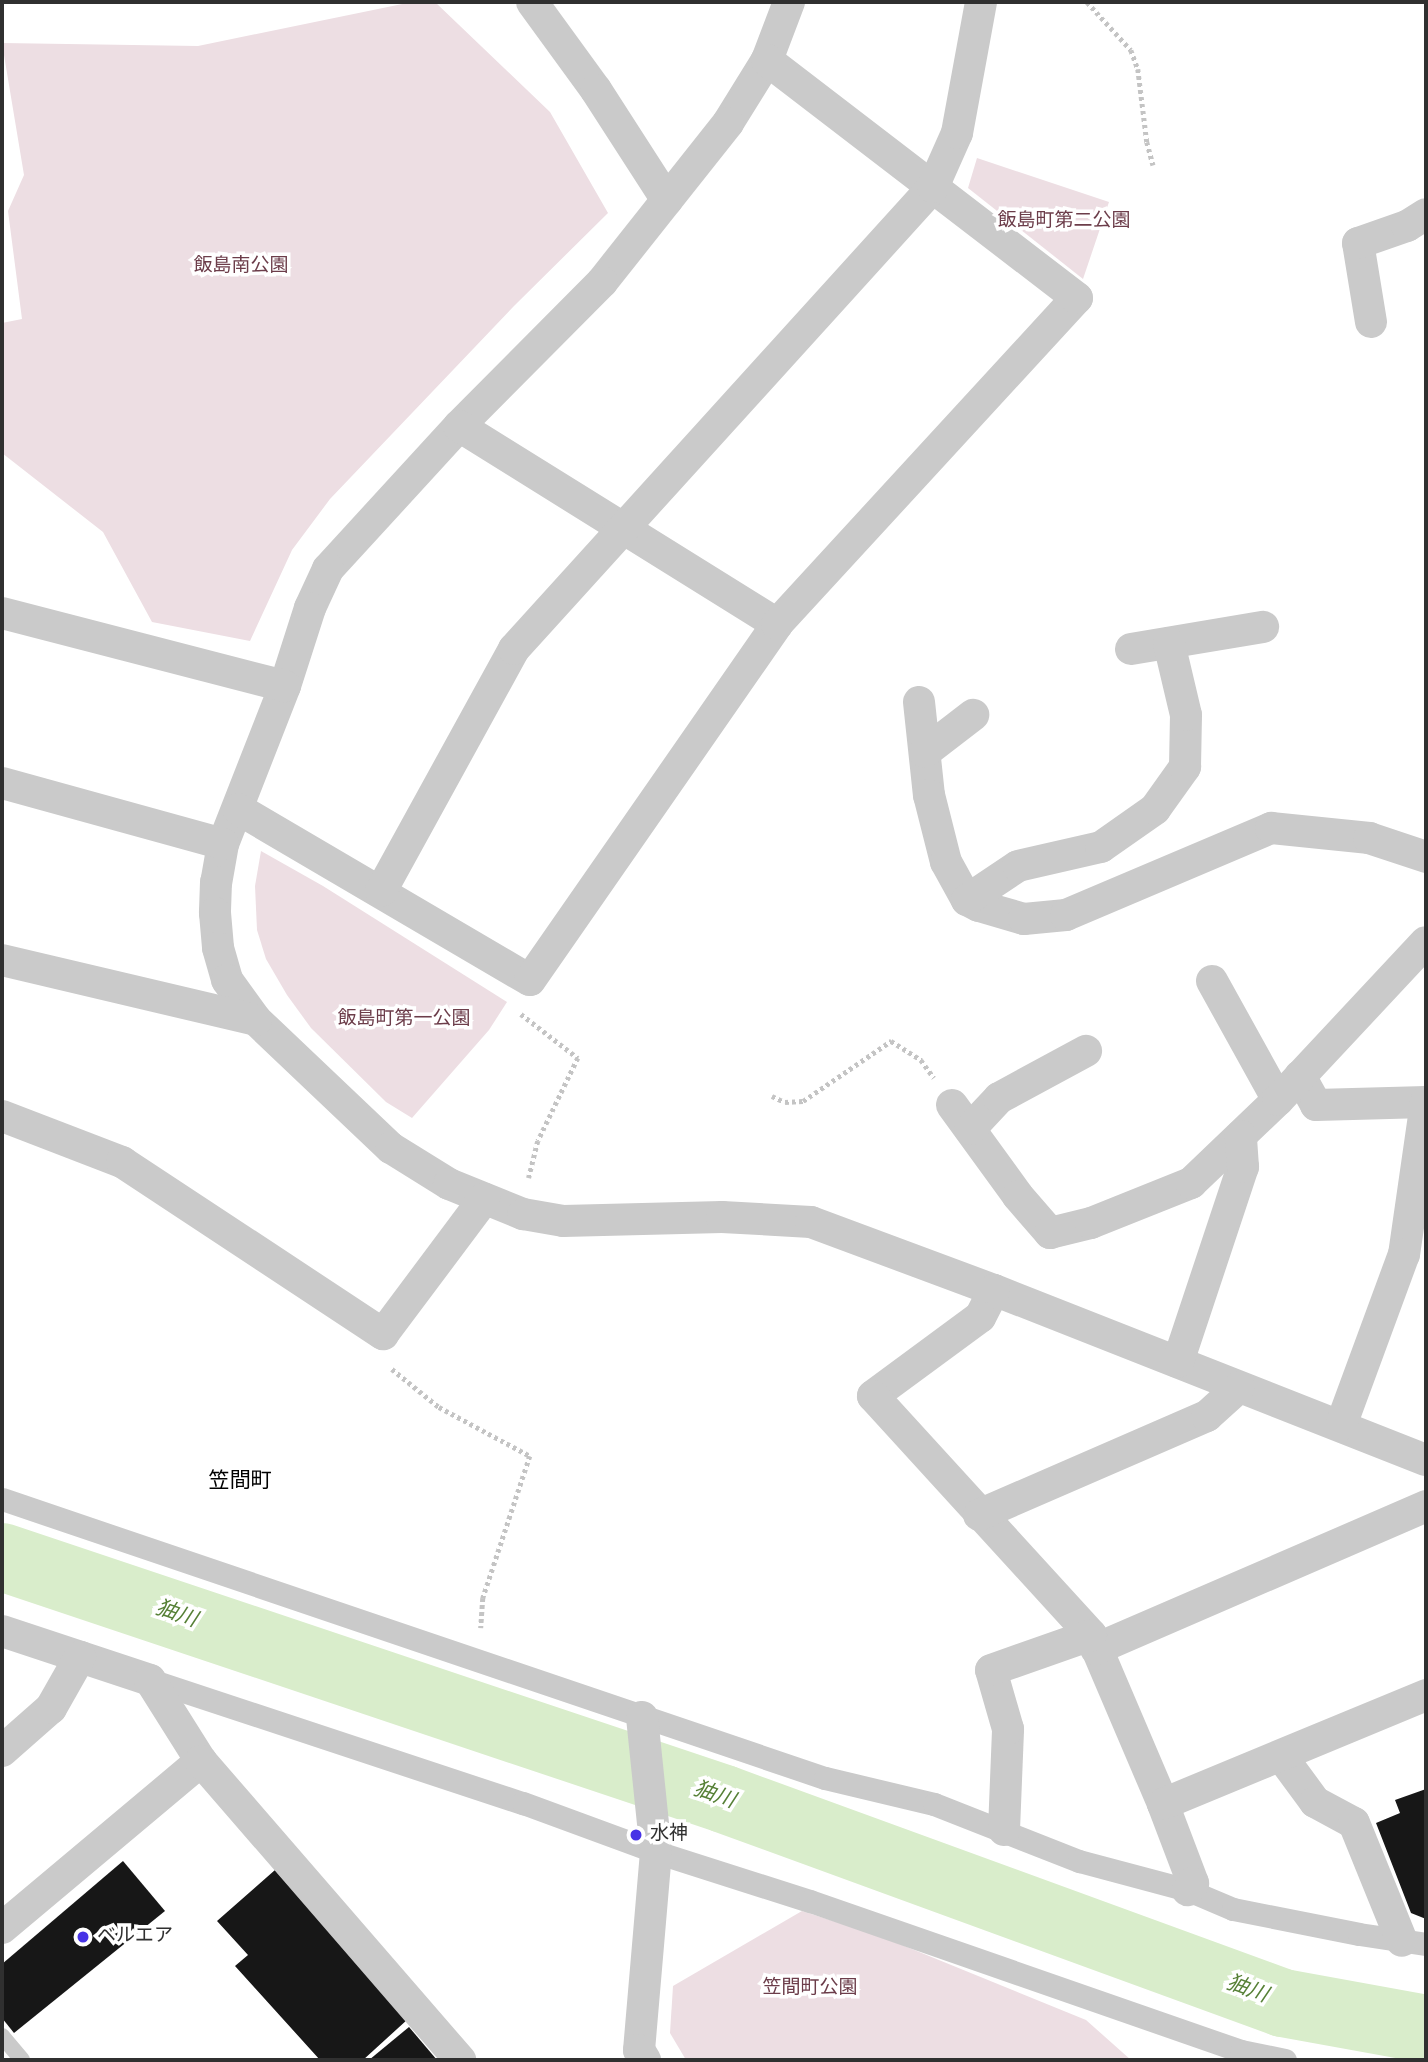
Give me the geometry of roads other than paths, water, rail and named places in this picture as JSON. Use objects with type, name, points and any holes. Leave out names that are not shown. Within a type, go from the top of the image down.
[{"type":"street","points":[[532,2],[596,90],[667,200]]},
{"type":"street","points":[[789,2],[767,60],[728,123],[602,282],[459,426],[328,569],[310,608],[285,686],[223,844],[216,882],[218,948],[227,979],[256,1020],[391,1148],[449,1184],[484,1199],[523,1214],[563,1221],[722,1217],[811,1222],[994,1290],[1426,1460]]},
{"type":"street","points":[[380,891],[514,649],[933,187],[957,134],[981,2]]},
{"type":"street","points":[[238,809],[530,980],[777,624],[1077,298],[767,60]]},
{"type":"street","points":[[1371,322],[1358,243],[1407,226],[1426,214]]},
{"type":"street","points":[[459,426],[777,624]]},
{"type":"street","points":[[2,613],[285,686]]},
{"type":"street","points":[[1131,649],[1263,627]]},
{"type":"street","points":[[967,900],[1018,866],[1101,847],[1155,810],[1185,767],[1186,715],[1169,643]]},
{"type":"street","points":[[919,702],[929,795],[946,862],[967,900],[1024,919],[1066,915],[1271,828],[1369,838],[1426,857]]},
{"type":"street","points":[[925,752],[973,715]]},
{"type":"street","points":[[2,783],[223,844]]},
{"type":"street","points":[[1086,1051],[961,1117],[1018,1196],[1050,1233],[1091,1223],[1191,1183],[1278,1100],[1426,942]]},
{"type":"street","points":[[2,960],[256,1020]]},
{"type":"street","points":[[1212,981],[1278,1100]]},
{"type":"street","points":[[1300,1076],[1316,1105],[1426,1102],[1404,1254],[1341,1425]]},
{"type":"street","points":[[2,1116],[122,1162],[383,1334],[484,1199]]},
{"type":"street","points":[[1178,1363],[1242,1167],[1241,1136]]},
{"type":"street","points":[[994,1290],[980,1317],[873,1396],[1093,1642],[1163,1804],[1193,1883],[1188,1890]]},
{"type":"street","points":[[979,1515],[1207,1416],[1239,1387]]},
{"type":"street","points":[[2,1499],[825,1778],[934,1804],[1080,1861],[1188,1890],[1234,1909],[1414,1942]]},
{"type":"street","points":[[1004,1830],[1008,1729],[991,1670],[1093,1642],[1426,1506]]},
{"type":"street","points":[[2,1631],[510,1799],[656,1852],[810,1901],[1241,2051],[1285,2060]]},
{"type":"street","points":[[2,1751],[51,1708],[80,1657]]},
{"type":"street","points":[[150,1680],[201,1761],[460,2060]]},
{"type":"street","points":[[1163,1804],[1282,1757],[1426,1695]]},
{"type":"street","points":[[642,1717],[656,1852],[639,2050],[645,2060]]},
{"type":"street","points":[[1282,1757],[1315,1802],[1354,1823],[1414,1942]]},
{"type":"street","points":[[2,1928],[201,1761]]},
{"type":"lane","points":[[2,2036],[23,2060]]},
{"type":"waterway","name":"㹨川","points":[[2,1557],[724,1799],[1283,2003],[1426,2029]]},
{"type":"place","name":"水神","points":[[636,1835]]},
{"type":"place","name":"ベルエア","points":[[83,1937]]},
{"type":"district","name":"笠間町","points":[[240,1482]]},
{"type":"park label","name":"飯島町第二公園","points":[[1064,222]]},
{"type":"park label","name":"飯島南公園","points":[[241,267]]},
{"type":"park label","name":"飯島町第一公園","points":[[404,1020]]},
{"type":"park label","name":"笠間町公園","points":[[810,1989]]}]
